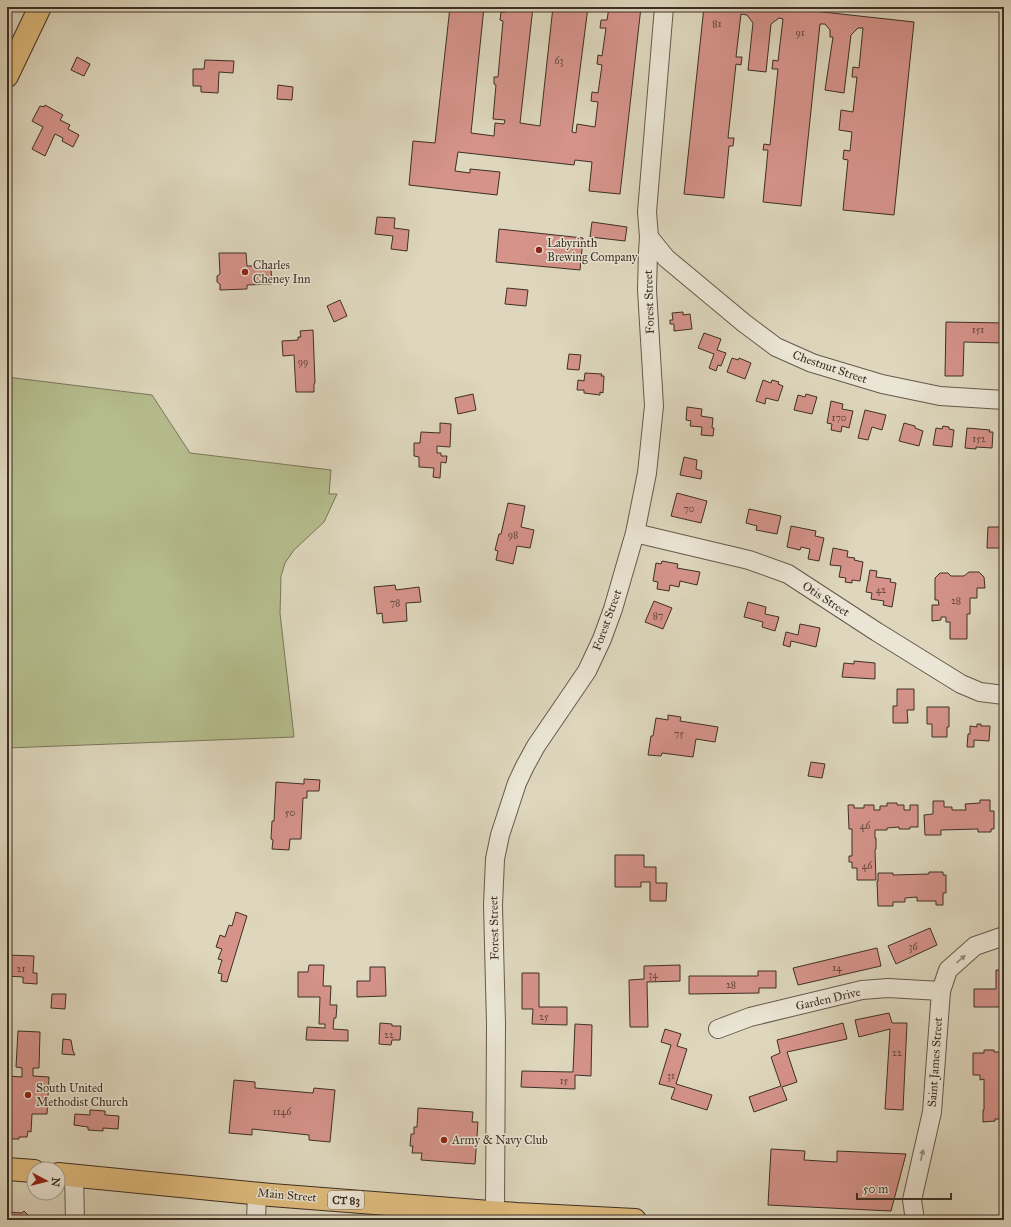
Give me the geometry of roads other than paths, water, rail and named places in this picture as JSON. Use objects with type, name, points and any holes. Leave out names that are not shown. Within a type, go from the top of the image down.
[{"type":"main road","points":[[7,76],[40,7]]},
{"type":"main road","points":[[7,1169],[26,1170]]},
{"type":"main road","name":"Main Street","points":[[66,1174],[257,1193],[405,1212],[495,1212],[566,1218],[635,1220]]},
{"type":"street","name":"Forest Street","points":[[495,1212],[496,1024],[493,904],[495,859],[500,835],[517,783],[525,766],[536,746],[587,671],[602,639],[635,533],[647,473],[654,406],[647,290],[650,237],[647,212],[664,7]]},
{"type":"street","name":"Chestnut Street","points":[[650,237],[666,258],[744,323],[776,347],[812,364],[882,384],[940,396],[1004,400]]},
{"type":"street","name":"Otis Street","points":[[635,533],[749,560],[788,574],[960,684],[980,692],[1004,695]]},
{"type":"street","name":"Saint James Street","points":[[915,1220],[912,1200],[932,1112],[941,991],[948,970],[960,959],[975,946],[1004,936]]},
{"type":"street","name":"Garden Drive","points":[[718,1029],[750,1017],[862,990],[888,988],[941,991]]},
{"type":"street","points":[[66,1174],[75,1220]]},
{"type":"street","points":[[256,1220],[257,1193]]},
{"type":"place","name":"Labyrinth Brewing Company","points":[[539,250]]},
{"type":"place","name":"Charles Cheney Inn","points":[[245,272]]},
{"type":"place","name":"South United Methodist Church","points":[[28,1095]]},
{"type":"place","name":"Army & Navy Club","points":[[444,1140]]}]
